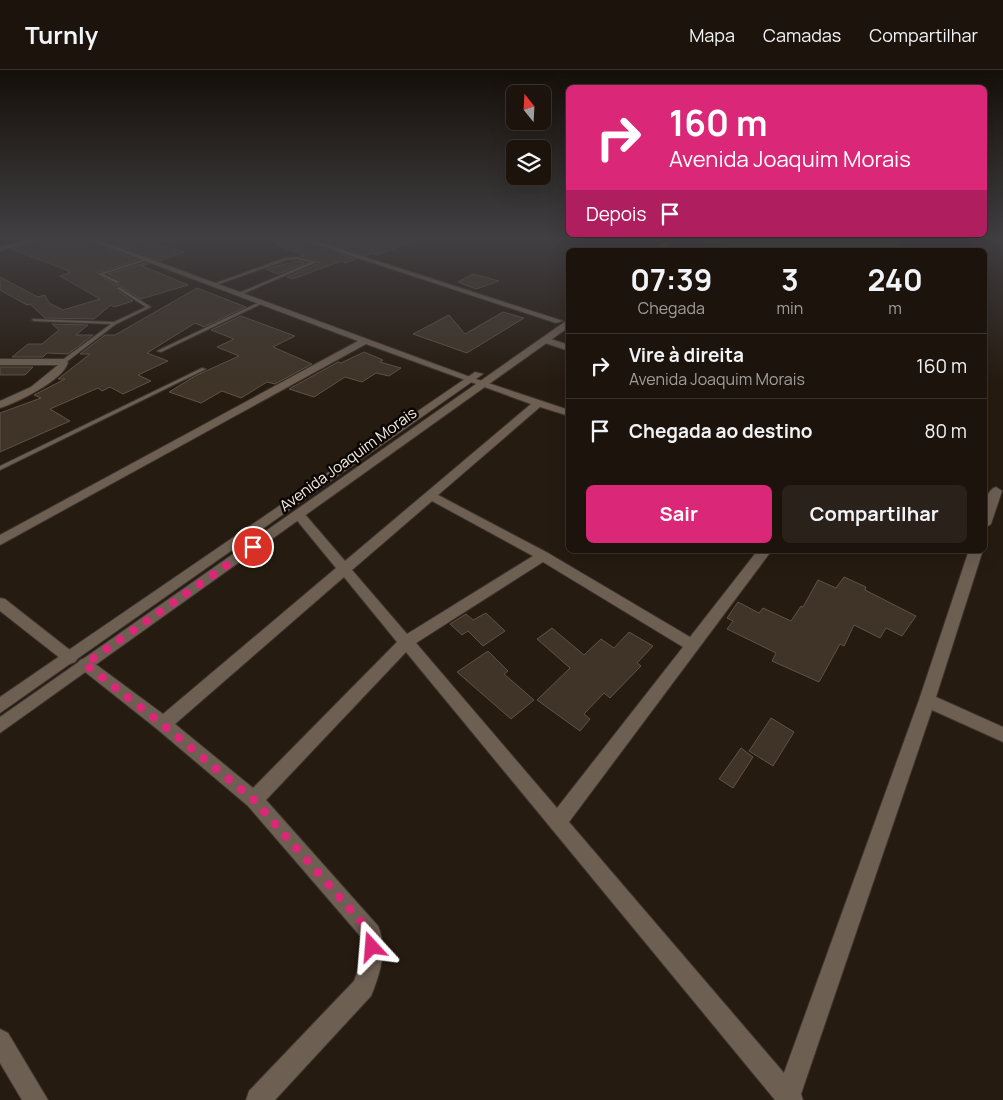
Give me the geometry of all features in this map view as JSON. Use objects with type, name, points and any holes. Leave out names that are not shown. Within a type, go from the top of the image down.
[{"type":"street","points":[[220,286],[366,341],[566,412]]},
{"type":"street","points":[[456,286],[566,320]]},
{"type":"street","name":"Avenida Joaquim Morais","points":[[0,706],[77,661],[299,515],[476,381],[545,340],[566,320]]},
{"type":"street","name":"Avenida Joaquim Morais","points":[[0,726],[77,661],[566,320]]},
{"type":"street","points":[[545,340],[566,347]]},
{"type":"street","points":[[0,541],[366,341]]},
{"type":"street","points":[[0,362],[64,362],[62,368],[34,389],[0,405]]},
{"type":"street","points":[[162,724],[538,403]]},
{"type":"street","points":[[987,517],[995,490]]},
{"type":"street","points":[[430,495],[544,556],[692,645]]},
{"type":"street","points":[[299,515],[790,1098]]},
{"type":"street","points":[[558,822],[763,553]]},
{"type":"street","points":[[790,1098],[927,700],[975,553]]},
{"type":"street","points":[[254,800],[406,642],[544,556]]},
{"type":"street","points":[[0,603],[162,724],[254,800],[371,933],[372,962],[363,988],[258,1100]]},
{"type":"street","points":[[927,700],[1003,735]]},
{"type":"street","points":[[0,1041],[36,1100]]},
{"type":"lane","points":[[240,294],[259,286]]},
{"type":"lane","points":[[64,362],[116,323],[149,307],[119,288]]},
{"type":"lane","points":[[159,351],[263,302]]},
{"type":"lane","points":[[34,320],[116,323]]},
{"type":"lane","points":[[0,468],[204,369]]},
{"type":"building","points":[[0,286],[17,286],[38,297],[45,295],[49,303],[63,310],[100,299],[78,286],[117,286],[116,289],[133,301],[114,307],[111,305],[94,319],[45,318],[30,304],[27,305],[0,290]]},
{"type":"building","points":[[120,286],[184,286],[141,299]]},
{"type":"building","points":[[468,286],[484,286],[476,289]]},
{"type":"building","points":[[197,288],[246,307],[204,327],[195,323],[147,353],[168,361],[138,375],[151,381],[123,394],[110,387],[102,391],[98,388],[50,409],[70,421],[0,452],[0,413],[41,398],[34,395],[65,379],[58,379],[90,354],[80,354],[105,335],[115,335]]},
{"type":"building","points":[[503,312],[524,318],[467,353],[413,334],[449,315],[465,334]]},
{"type":"building","points":[[241,316],[295,336],[273,347],[312,364],[275,384],[267,382],[241,398],[222,391],[201,403],[169,392],[195,376],[239,356],[217,347],[234,339],[211,330]]},
{"type":"building","points":[[52,324],[88,325],[76,335],[93,335],[68,354],[47,353],[43,357],[12,357],[28,344],[42,344],[59,330]]},
{"type":"building","points":[[364,352],[383,360],[380,362],[401,368],[389,376],[376,373],[362,382],[345,377],[314,397],[289,389],[338,362],[341,363]]},
{"type":"building","points":[[0,367],[33,367],[25,375],[0,375]]},
{"type":"building","points":[[844,577],[866,587],[865,590],[916,616],[902,636],[886,628],[880,638],[854,625],[844,646],[840,644],[819,682],[772,661],[776,653],[727,629],[733,621],[727,618],[738,602],[759,613],[763,608],[791,621],[801,606],[803,607],[818,580],[836,588]]},
{"type":"building","points":[[486,613],[505,631],[483,646],[468,631],[462,635],[450,624],[466,614],[473,620]]},
{"type":"building","points":[[552,628],[584,655],[601,639],[614,648],[629,632],[653,646],[637,663],[641,666],[610,698],[604,693],[584,714],[590,719],[580,731],[537,700],[570,668],[537,639]]},
{"type":"building","points":[[488,651],[508,671],[504,674],[534,700],[511,719],[457,672]]},
{"type":"building","points":[[771,718],[794,732],[773,766],[749,751]]},
{"type":"building","points":[[741,748],[753,757],[733,788],[719,779]]},
{"type":"route","points":[[253,547],[85,664],[162,724],[254,800],[371,933],[372,947]]}]
